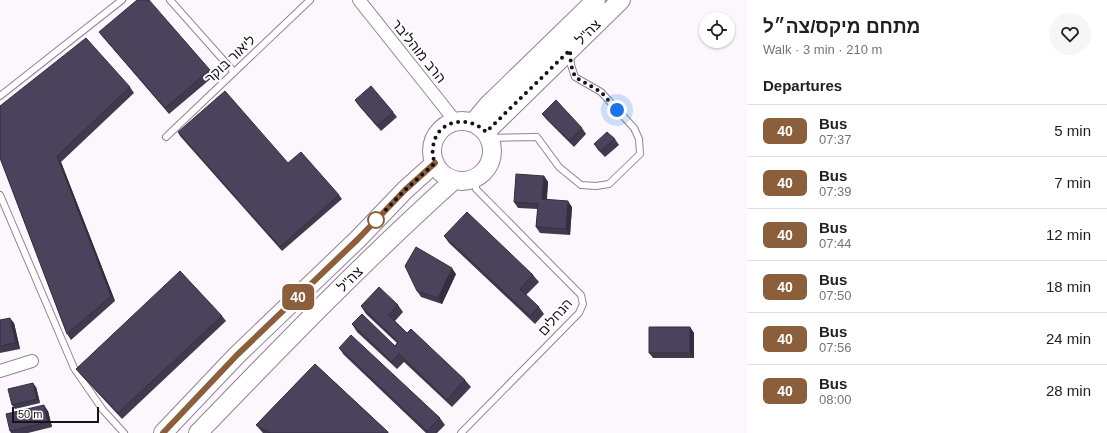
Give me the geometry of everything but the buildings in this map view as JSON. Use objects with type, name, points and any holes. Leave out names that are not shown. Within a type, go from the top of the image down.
[{"type":"main road","name":"צה\"ל","points":[[476,129],[488,105],[596,0]]},
{"type":"main road","name":"צה\"ל","points":[[476,129],[570,50],[621,0]]},
{"type":"main road","points":[[448,125],[476,129],[492,146],[491,161],[487,168],[476,178],[469,180],[462,181],[448,178],[435,163],[432,155],[435,138],[441,130],[448,125]]},
{"type":"main road","name":"צה\"ל","points":[[163,433],[237,355],[358,239],[405,190],[435,163]]},
{"type":"main road","name":"צה\"ל","points":[[198,433],[272,356],[402,228],[454,180]]},
{"type":"street","name":"הרב מוהליבר","points":[[359,0],[476,129]]},
{"type":"street","points":[[0,371],[32,361]]},
{"type":"lane","points":[[0,96],[122,0]]},
{"type":"lane","points":[[170,0],[234,72]]},
{"type":"lane","name":"ליאור בוקר","points":[[166,136],[310,0]]},
{"type":"lane","points":[[476,129],[537,137],[559,167],[581,184],[596,186],[609,184],[640,154],[639,139],[634,128],[601,92],[575,77],[571,65],[570,50]]},
{"type":"lane","name":"הנחלים","points":[[461,433],[579,313],[583,304],[581,295],[476,189],[476,178]]},
{"type":"lane","points":[[0,196],[74,368],[103,410],[124,433]]},
{"type":"bus line","name":"40","points":[[163,433],[237,355],[358,239],[405,190],[435,163]]},
{"type":"route","points":[[376,220],[405,190],[435,163],[432,155],[433,146],[435,138],[441,130],[448,125],[464,121],[478,125],[486,132],[570,50],[571,65],[575,77],[601,92],[617,110]]}]
